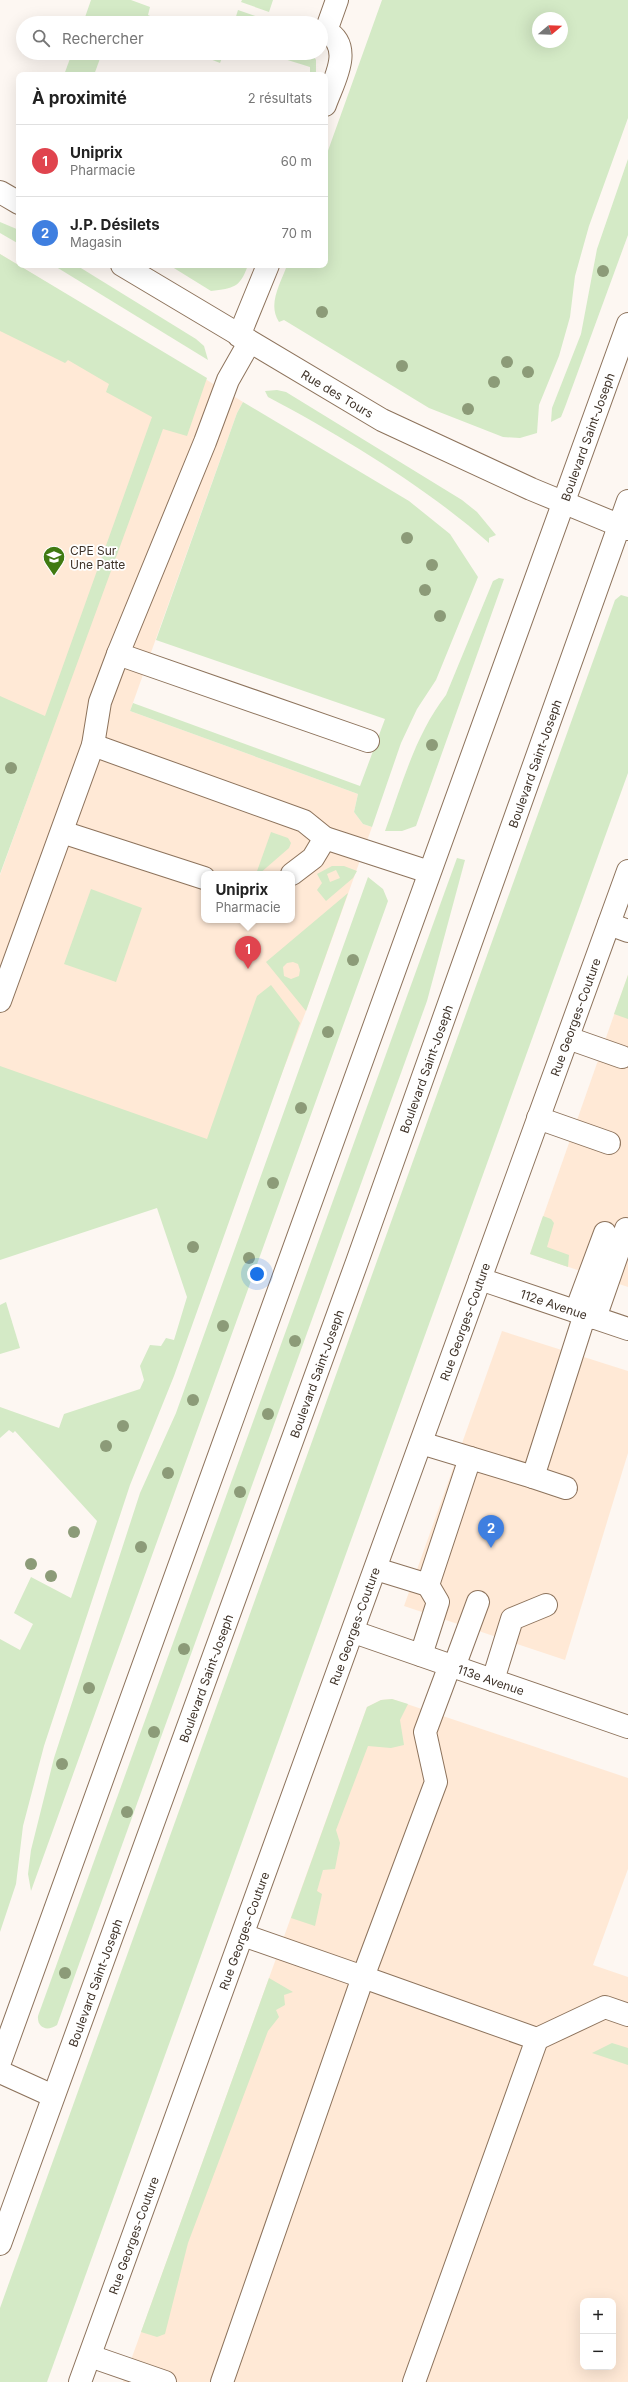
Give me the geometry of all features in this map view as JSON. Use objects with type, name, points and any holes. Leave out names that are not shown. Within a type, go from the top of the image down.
[{"type":"main road","points":[[328,25],[337,0]]},
{"type":"main road","points":[[328,32],[333,35],[339,43],[341,53],[328,95]]},
{"type":"main road","points":[[0,192],[16,201]]},
{"type":"main road","name":"Rue des Tours","points":[[127,268],[382,420],[563,503],[624,527]]},
{"type":"main road","points":[[0,1001],[93,745],[100,702],[118,654],[205,442],[244,339],[267,268]]},
{"type":"main road","name":"Boulevard Saint-Joseph","points":[[0,2062],[628,324]]},
{"type":"main road","name":"Boulevard Saint-Joseph","points":[[0,2244],[624,527],[628,501]]},
{"type":"main road","points":[[118,654],[368,741]]},
{"type":"main road","points":[[93,745],[304,821],[325,838],[429,872]]},
{"type":"main road","points":[[62,832],[201,877]]},
{"type":"main road","points":[[295,872],[314,858],[325,838]]},
{"type":"main road","name":"Rue Georges-Couture","points":[[80,2382],[354,1632],[538,1118],[568,1038],[619,928],[628,871]]},
{"type":"main road","points":[[568,1038],[622,1057]]},
{"type":"main road","points":[[538,1118],[609,1143]]},
{"type":"main road","points":[[585,1314],[626,1229]]},
{"type":"main road","points":[[533,1477],[585,1314],[604,1233]]},
{"type":"main road","name":"112e Avenue","points":[[480,1279],[628,1329]]},
{"type":"main road","points":[[421,1443],[566,1488]]},
{"type":"main road","points":[[428,1585],[470,1458]]},
{"type":"main road","points":[[376,1569],[428,1585],[438,1602],[421,1655]]},
{"type":"main road","points":[[222,2382],[363,1977],[436,1782],[424,1732],[478,1602]]},
{"type":"main road","points":[[493,1680],[512,1619],[546,1605]]},
{"type":"main road","name":"113e Avenue","points":[[354,1632],[628,1727]]},
{"type":"main road","points":[[243,1935],[537,2039],[605,2007],[628,2014]]},
{"type":"main road","points":[[414,2382],[537,2039]]},
{"type":"main road","points":[[0,2072],[53,2096]]},
{"type":"main road","points":[[90,2356],[165,2382]]},
{"type":"shaded area","points":[[0,254],[16,264],[16,268],[23,268],[243,402],[237,413],[130,711],[358,794],[354,812],[363,824],[372,827],[306,1011],[234,1197],[0,1080],[0,875],[48,742],[0,718]]},
{"type":"shaded area","points":[[628,975],[628,1287],[530,1254]]},
{"type":"shaded area","points":[[502,1331],[628,1371],[628,1453],[565,1660],[404,1606]]},
{"type":"shaded area","points":[[392,1699],[628,1778],[628,1869],[593,1965],[628,1977],[628,2382],[123,2382],[367,1707],[381,1700]]},
{"type":"green space","points":[[91,0],[131,0],[150,7],[148,15],[150,16],[85,16]]},
{"type":"green space","points":[[242,0],[273,0],[269,12],[241,2]]},
{"type":"green space","points":[[382,0],[628,0],[628,118],[589,226],[575,276],[570,317],[559,356],[539,405],[537,433],[520,438],[503,437],[429,408],[284,320],[279,322],[274,308],[276,294],[286,268],[328,268],[328,151]]},
{"type":"green space","points":[[238,10],[255,16],[236,16]]},
{"type":"green space","points":[[69,60],[99,60],[95,72],[65,72]]},
{"type":"green space","points":[[212,60],[221,60],[220,63]]},
{"type":"green space","points":[[288,60],[316,60],[316,72],[310,72],[310,67]]},
{"type":"green space","points":[[628,159],[628,235],[561,417],[551,422],[552,408],[581,334],[597,249]]},
{"type":"green space","points":[[0,222],[16,229],[16,242],[0,233]]},
{"type":"green space","points":[[0,254],[16,264],[16,268],[23,268],[207,378],[187,436],[163,429],[0,874],[0,696],[45,716],[152,417],[106,392],[109,384],[68,360],[65,363],[0,331]]},
{"type":"green space","points":[[58,268],[81,268],[196,339],[204,346],[208,360]]},
{"type":"green space","points":[[174,268],[247,268],[239,283],[235,286],[211,291]]},
{"type":"green space","points":[[277,390],[286,392],[462,500],[477,512],[496,535],[489,538],[489,543],[439,502],[383,464],[268,397],[265,391]]},
{"type":"green space","points":[[243,402],[409,501],[450,534],[478,577],[436,680],[417,709],[401,743],[372,827],[363,824],[354,812],[358,794],[130,711],[133,703],[360,786],[385,719],[156,640],[237,413]]},
{"type":"green space","points":[[499,578],[504,579],[416,826],[402,831],[385,831],[418,743],[435,710],[446,695],[493,581]]},
{"type":"green space","points":[[621,595],[628,597],[628,773],[47,2382],[0,2382],[0,2308],[615,600]]},
{"type":"green space","points":[[271,832],[288,838],[291,843],[289,848],[262,871],[257,871]]},
{"type":"green space","points":[[457,858],[465,860],[427,1001],[57,2025],[50,2028],[43,2028],[39,2023],[38,2016]]},
{"type":"green space","points":[[332,866],[344,866],[357,871],[353,878],[326,901],[317,890],[322,883],[317,874]],"holes":[[[336,870],[340,878],[330,882],[327,874]]]},
{"type":"green space","points":[[368,877],[383,889],[388,901],[31,1891],[28,1874],[31,1850],[54,1758],[140,1493],[176,1413]]},
{"type":"green space","points":[[91,889],[142,908],[116,982],[64,964]]},
{"type":"green space","points":[[348,893],[306,1011],[266,962]],"holes":[[[293,962],[298,964],[300,970],[299,976],[291,979],[284,976],[283,967],[287,963]]]},
{"type":"green space","points":[[628,975],[628,1019],[614,1014]]},
{"type":"green space","points":[[271,985],[300,1023],[174,1376],[130,1485],[44,1746],[23,1826],[16,1884],[0,1932],[0,1639],[20,1650],[33,1624],[14,1613],[31,1577],[71,1598],[97,1521],[15,1431],[13,1433],[9,1430],[0,1438],[0,1407],[59,1428],[64,1414],[140,1389],[144,1380],[140,1366],[150,1345],[161,1346],[166,1338],[174,1340],[187,1297],[157,1208],[0,1260],[0,1066],[207,1139],[257,996]]},
{"type":"green space","points":[[543,1216],[551,1219],[554,1223],[547,1247],[569,1255],[568,1267],[530,1254]]},
{"type":"green space","points":[[6,1302],[20,1348],[0,1354],[0,1305]]},
{"type":"green space","points":[[392,1699],[408,1704],[400,1720],[404,1745],[391,1748],[368,1746],[336,1830],[340,1843],[335,1869],[323,1870],[317,1891],[322,1894],[315,1926],[291,1918],[367,1707],[381,1700]]},
{"type":"green space","points":[[269,1978],[293,1992],[284,1995],[285,2005],[276,2010],[279,2017],[268,2031],[188,2243],[165,2334],[157,2337],[141,2332]]},
{"type":"green space","points":[[612,2043],[628,2048],[628,2065],[592,2053]]},
{"type":"place","name":"CPE Sur Une Patte","points":[[54,576]]},
{"type":"place","name":"Uniprix","points":[[248,969]]},
{"type":"place","name":"J.P. Désilets","points":[[491,1548]]}]
